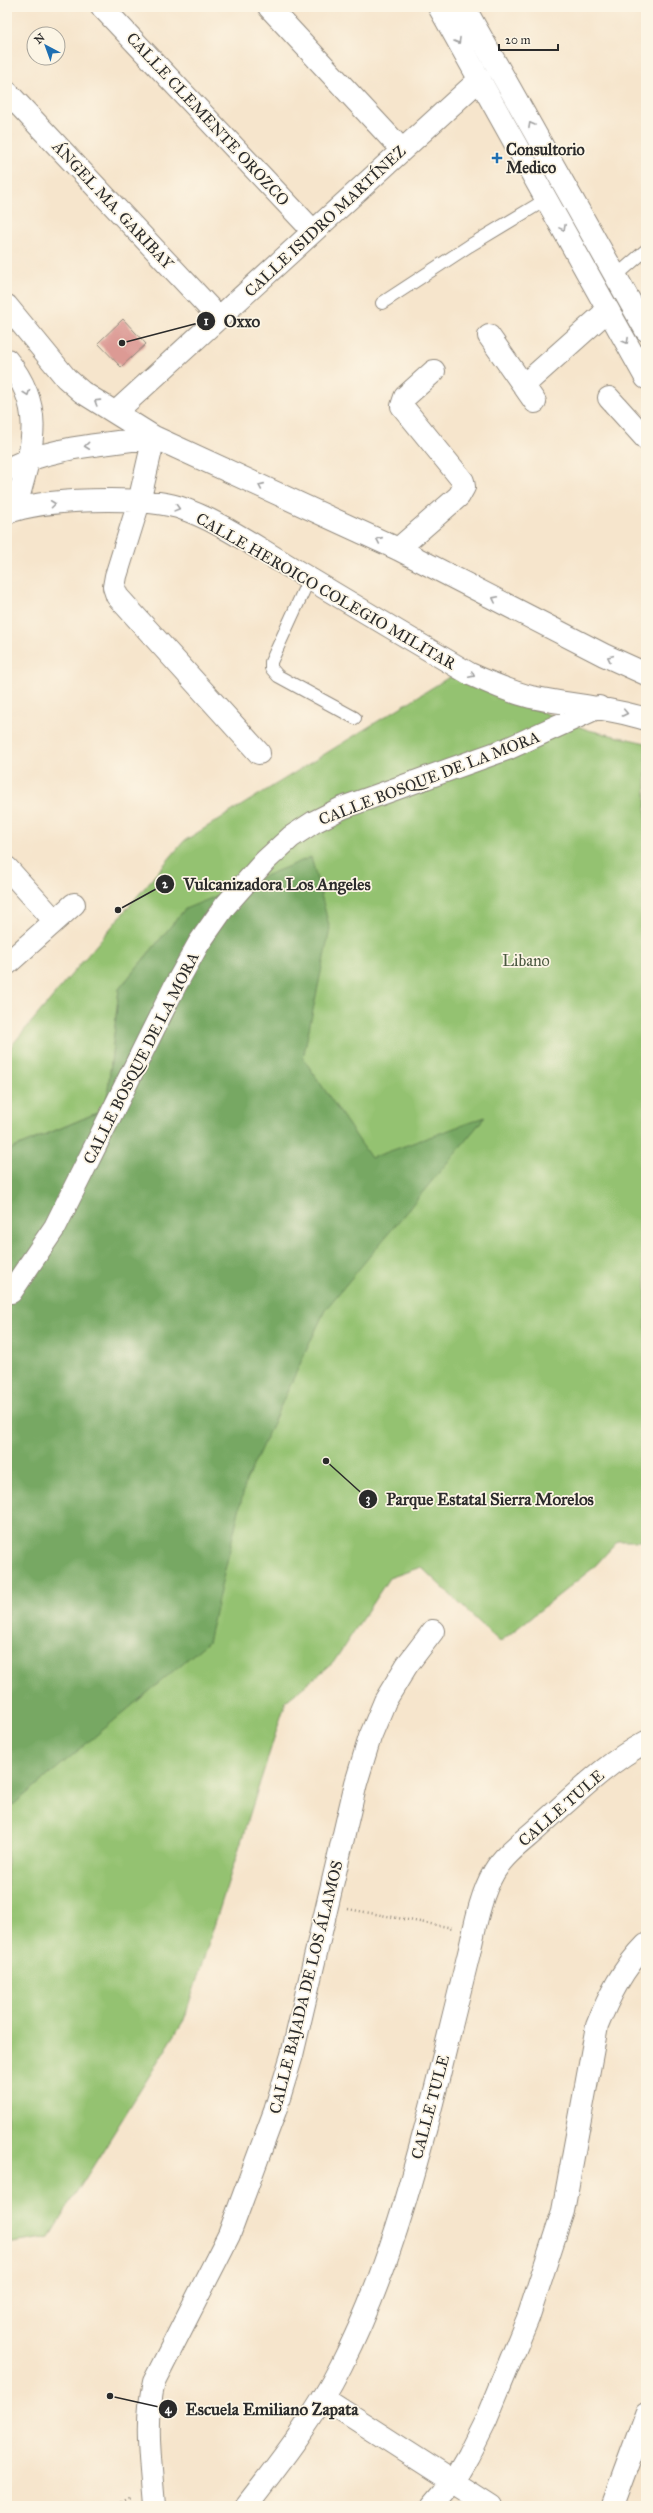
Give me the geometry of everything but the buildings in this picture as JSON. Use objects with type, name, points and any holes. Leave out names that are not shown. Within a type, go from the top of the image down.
[{"type":"main road","name":"CALLE CLEMENTE OROZCO","points":[[102,7],[314,231]]},
{"type":"main road","points":[[269,7],[402,150]]},
{"type":"main road","points":[[439,7],[646,378]]},
{"type":"main road","points":[[464,7],[646,330]]},
{"type":"main road","name":"CALLE ISIDRO MARTÍNEZ","points":[[116,412],[480,79]]},
{"type":"main road","name":"ÁNGEL MA. GARIBAY","points":[[7,92],[219,318]]},
{"type":"main road","points":[[7,306],[66,378],[82,392],[116,412],[154,438],[398,549],[604,655],[646,674]]},
{"type":"main road","points":[[489,336],[529,394],[608,310]]},
{"type":"main road","name":"CALLE HEROICO COLEGIO MILITAR","points":[[7,360],[24,386],[32,406],[34,430],[28,458],[11,512],[60,503],[139,502],[177,507],[204,518],[470,674],[501,688],[531,696],[599,707],[646,719]]},
{"type":"main road","points":[[398,549],[459,496],[464,487],[463,482],[402,406],[405,397],[434,371]]},
{"type":"main road","points":[[609,398],[646,439]]},
{"type":"main road","points":[[7,469],[28,458],[75,448],[154,438]]},
{"type":"main road","points":[[154,438],[139,502],[114,587],[117,596],[259,753]]},
{"type":"main road","name":"CALLE BOSQUE DE LA MORA","points":[[11,1292],[55,1227],[175,986],[199,943],[225,906],[265,861],[291,837],[314,822],[342,808],[507,749],[599,707]]},
{"type":"main road","points":[[7,868],[54,920]]},
{"type":"main road","points":[[7,964],[54,920],[74,904]]},
{"type":"main road","name":"CALLE BAJADA DE LOS ÁLAMOS","points":[[154,2506],[148,2422],[149,2403],[154,2382],[229,2235],[273,2118],[292,2055],[327,1906],[370,1737],[385,1701],[407,1665],[433,1631]]},
{"type":"main road","name":"CALLE TULE","points":[[246,2506],[288,2451],[323,2398],[341,2366],[366,2313],[385,2262],[424,2132],[486,1888],[503,1859],[603,1771],[646,1742]]},
{"type":"main road","points":[[432,2506],[454,2480],[486,2420],[528,2318],[558,2226],[576,2146],[597,2026],[608,1998],[623,1972],[646,1945]]},
{"type":"main road","points":[[323,2398],[454,2480],[491,2506]]},
{"type":"main road","points":[[612,2506],[646,2414]]},
{"type":"lane","points":[[382,303],[469,246],[547,199]]},
{"type":"lane","points":[[616,276],[646,250]]},
{"type":"lane","points":[[309,579],[271,662],[271,668],[278,676],[355,718]]},
{"type":"path","points":[[327,1906],[474,1932]]},
{"type":"green space","name":"Libano","points":[[451,676],[588,730],[646,743],[646,1541],[618,1541],[593,1568],[500,1642],[421,1567],[389,1578],[333,1663],[286,1701],[184,2020],[49,2237],[7,2244],[7,1400],[185,909],[119,989],[106,1109],[7,1151],[7,1051],[184,841]]},
{"type":"green space","points":[[311,857],[330,929],[303,1058],[371,1158],[485,1117],[325,1310],[246,1481],[208,1642],[7,1810],[7,1151],[106,1109],[119,989],[185,909]]},
{"type":"place","name":"Consultorio Medico","points":[[497,158]]},
{"type":"place","name":"Oxxo","points":[[122,343]]},
{"type":"place","name":"Vulcanizadora Los Angeles","points":[[118,910]]},
{"type":"place","name":"Parque Estatal Sierra Morelos","points":[[326,1461]]},
{"type":"place","name":"Escuela Emiliano Zapata","points":[[110,2396]]}]
